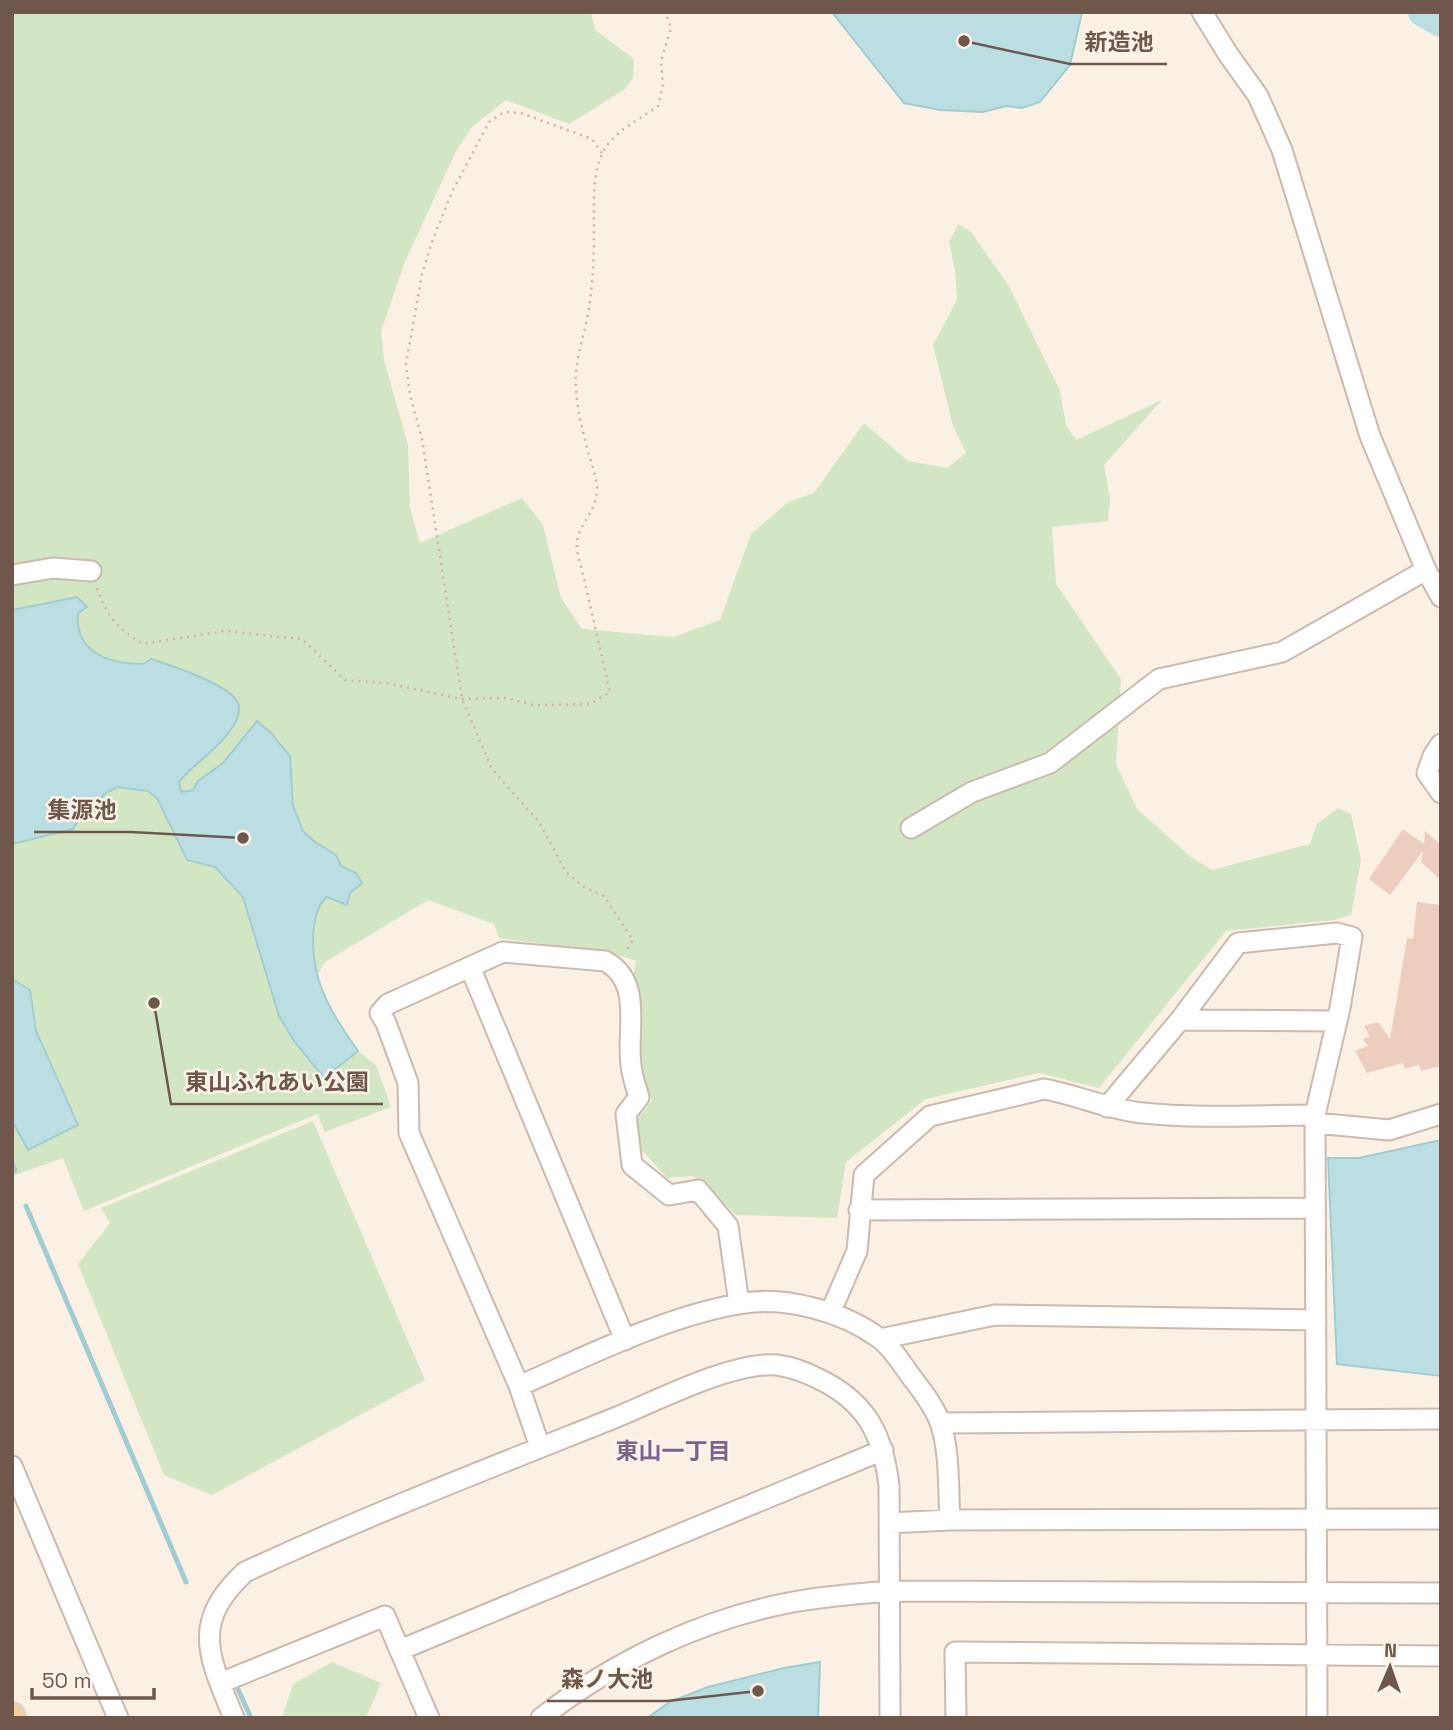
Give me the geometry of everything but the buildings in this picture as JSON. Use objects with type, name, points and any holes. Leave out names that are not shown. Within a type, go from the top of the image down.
[{"type":"street","points":[[1202,12],[1258,96],[1282,150],[1370,436],[1426,570],[1441,597]]},
{"type":"street","points":[[12,575],[53,568],[92,571]]},
{"type":"street","points":[[911,828],[972,792],[1050,763],[1158,679],[1282,652],[1426,570]]},
{"type":"street","points":[[1441,744],[1427,773],[1441,793]]},
{"type":"street","points":[[1107,1107],[1180,1020],[1238,943],[1336,933],[1352,937],[1315,1119],[1317,1718]]},
{"type":"street","points":[[540,1447],[519,1386],[409,1133],[408,1083],[380,1013],[388,1004],[503,952],[605,961],[616,967],[633,1007],[631,1066],[639,1097],[626,1114],[632,1165],[669,1195],[698,1190],[728,1226],[739,1304]]},
{"type":"street","points":[[470,967],[625,1340]]},
{"type":"street","points":[[1180,1020],[1337,1021]]},
{"type":"street","points":[[831,1311],[847,1280],[857,1251],[864,1175],[930,1116],[1044,1089],[1107,1107],[1141,1113],[1315,1119],[1389,1130],[1441,1114]]},
{"type":"street","points":[[859,1210],[1315,1208]]},
{"type":"street","points":[[519,1386],[625,1340],[696,1314],[739,1304],[768,1301],[831,1311],[880,1339],[921,1390],[940,1423],[947,1463],[950,1520]]},
{"type":"street","points":[[880,1339],[995,1315],[1315,1320]]},
{"type":"street","points":[[234,1718],[208,1647],[209,1629],[214,1610],[226,1589],[245,1572],[540,1447],[716,1377],[752,1367],[774,1365],[810,1374],[849,1396],[872,1425],[883,1450],[889,1486],[890,1718]]},
{"type":"street","points":[[940,1423],[1441,1419]]},
{"type":"street","points":[[400,1650],[883,1450]]},
{"type":"street","points":[[12,1466],[118,1718]]},
{"type":"street","points":[[889,1523],[950,1520],[1441,1519]]},
{"type":"street","points":[[541,1718],[570,1695],[622,1663],[710,1625],[748,1612],[793,1602],[889,1591],[1441,1593]]},
{"type":"street","points":[[220,1683],[385,1616],[429,1718]]},
{"type":"street","points":[[956,1718],[955,1652],[1441,1656]]},
{"type":"path","points":[[92,571],[102,602],[118,627],[142,644],[225,631],[302,639],[345,680],[386,683],[462,699],[506,698],[534,705],[590,704],[610,692],[576,552],[577,533],[589,516],[596,499],[597,485],[579,416],[575,383],[579,348],[589,311],[593,270],[594,192],[602,153],[622,128],[658,106],[663,85],[661,61],[671,28],[665,12]]},
{"type":"path","points":[[602,153],[592,139],[521,113],[504,112],[489,122],[452,192],[422,274],[406,364],[410,395],[422,439],[462,699],[492,769],[539,822],[566,872],[584,887],[604,896],[633,940],[616,967]]},
{"type":"green space","points":[[12,12],[591,12],[595,30],[634,59],[633,78],[624,90],[569,124],[506,100],[472,127],[455,153],[404,264],[381,332],[384,360],[408,445],[410,508],[420,543],[522,498],[543,525],[561,598],[582,629],[674,637],[720,620],[751,534],[788,502],[814,493],[864,423],[908,461],[947,468],[966,453],[953,426],[933,345],[957,300],[955,270],[949,242],[958,224],[971,232],[1009,286],[1060,391],[1066,425],[1076,440],[1162,400],[1104,465],[1110,499],[1108,521],[1052,527],[1056,584],[1121,679],[1116,764],[1137,809],[1191,857],[1212,870],[1310,844],[1317,824],[1338,808],[1351,814],[1361,860],[1351,915],[1334,920],[1226,931],[1099,1088],[1039,1073],[926,1099],[846,1162],[837,1218],[736,1215],[693,1176],[667,1178],[640,1148],[636,1121],[652,1100],[636,1064],[633,976],[636,961],[612,953],[499,938],[494,924],[428,900],[325,962],[318,974],[312,933],[320,904],[327,897],[336,900],[361,884],[128,770],[12,788]]},
{"type":"green space","points":[[117,787],[137,788],[157,798],[187,860],[215,867],[243,897],[279,1016],[294,1041],[324,1077],[358,1051],[376,1065],[391,1107],[325,1132],[317,1114],[84,1211],[63,1158],[12,1176],[12,1075],[69,1103],[36,1031],[30,990],[12,979],[12,844],[73,829],[92,805]]},
{"type":"green space","points":[[313,1121],[425,1380],[212,1495],[164,1475],[78,1264],[110,1223],[101,1208]]},
{"type":"green space","points":[[332,1662],[381,1683],[366,1718],[282,1718],[293,1684]]},
{"type":"water","points":[[832,12],[1082,12],[1070,65],[1040,102],[1022,108],[1006,106],[983,112],[940,110],[904,103]]},
{"type":"water","points":[[77,597],[87,607],[78,613],[78,627],[88,647],[97,654],[118,662],[143,664],[151,659],[215,684],[236,699],[239,711],[233,726],[221,742],[179,782],[181,792],[193,790],[198,781],[223,763],[257,721],[290,756],[293,806],[303,831],[336,855],[341,866],[356,873],[362,883],[350,893],[347,905],[327,897],[319,906],[315,922],[314,961],[323,993],[338,1022],[358,1051],[324,1078],[294,1041],[279,1016],[243,897],[215,867],[187,860],[157,798],[147,791],[117,787],[106,793],[80,818],[73,829],[12,844],[12,610]]},
{"type":"water","points":[[12,979],[30,990],[36,1031],[78,1125],[28,1150],[12,1121]]},
{"type":"water","points":[[1441,1140],[1441,1376],[1337,1364],[1328,1158],[1359,1158]]},
{"type":"water","points":[[820,1662],[818,1718],[647,1718],[670,1702],[708,1687]]},
{"type":"waterway","points":[[1423,12],[1441,22]]},
{"type":"waterway","points":[[12,1165],[15,1170]]},
{"type":"waterway","points":[[26,1206],[186,1582]]},
{"type":"waterway","points":[[237,1687],[251,1718]]},
{"type":"place","name":"新造池","points":[[964,41]]},
{"type":"place","name":"集源池","points":[[243,838]]},
{"type":"place","name":"東山ふれあい公園","points":[[154,1003]]},
{"type":"place","name":"森ノ大池","points":[[758,1691]]},
{"type":"district","name":"東山一丁目","points":[[673,1451]]}]
